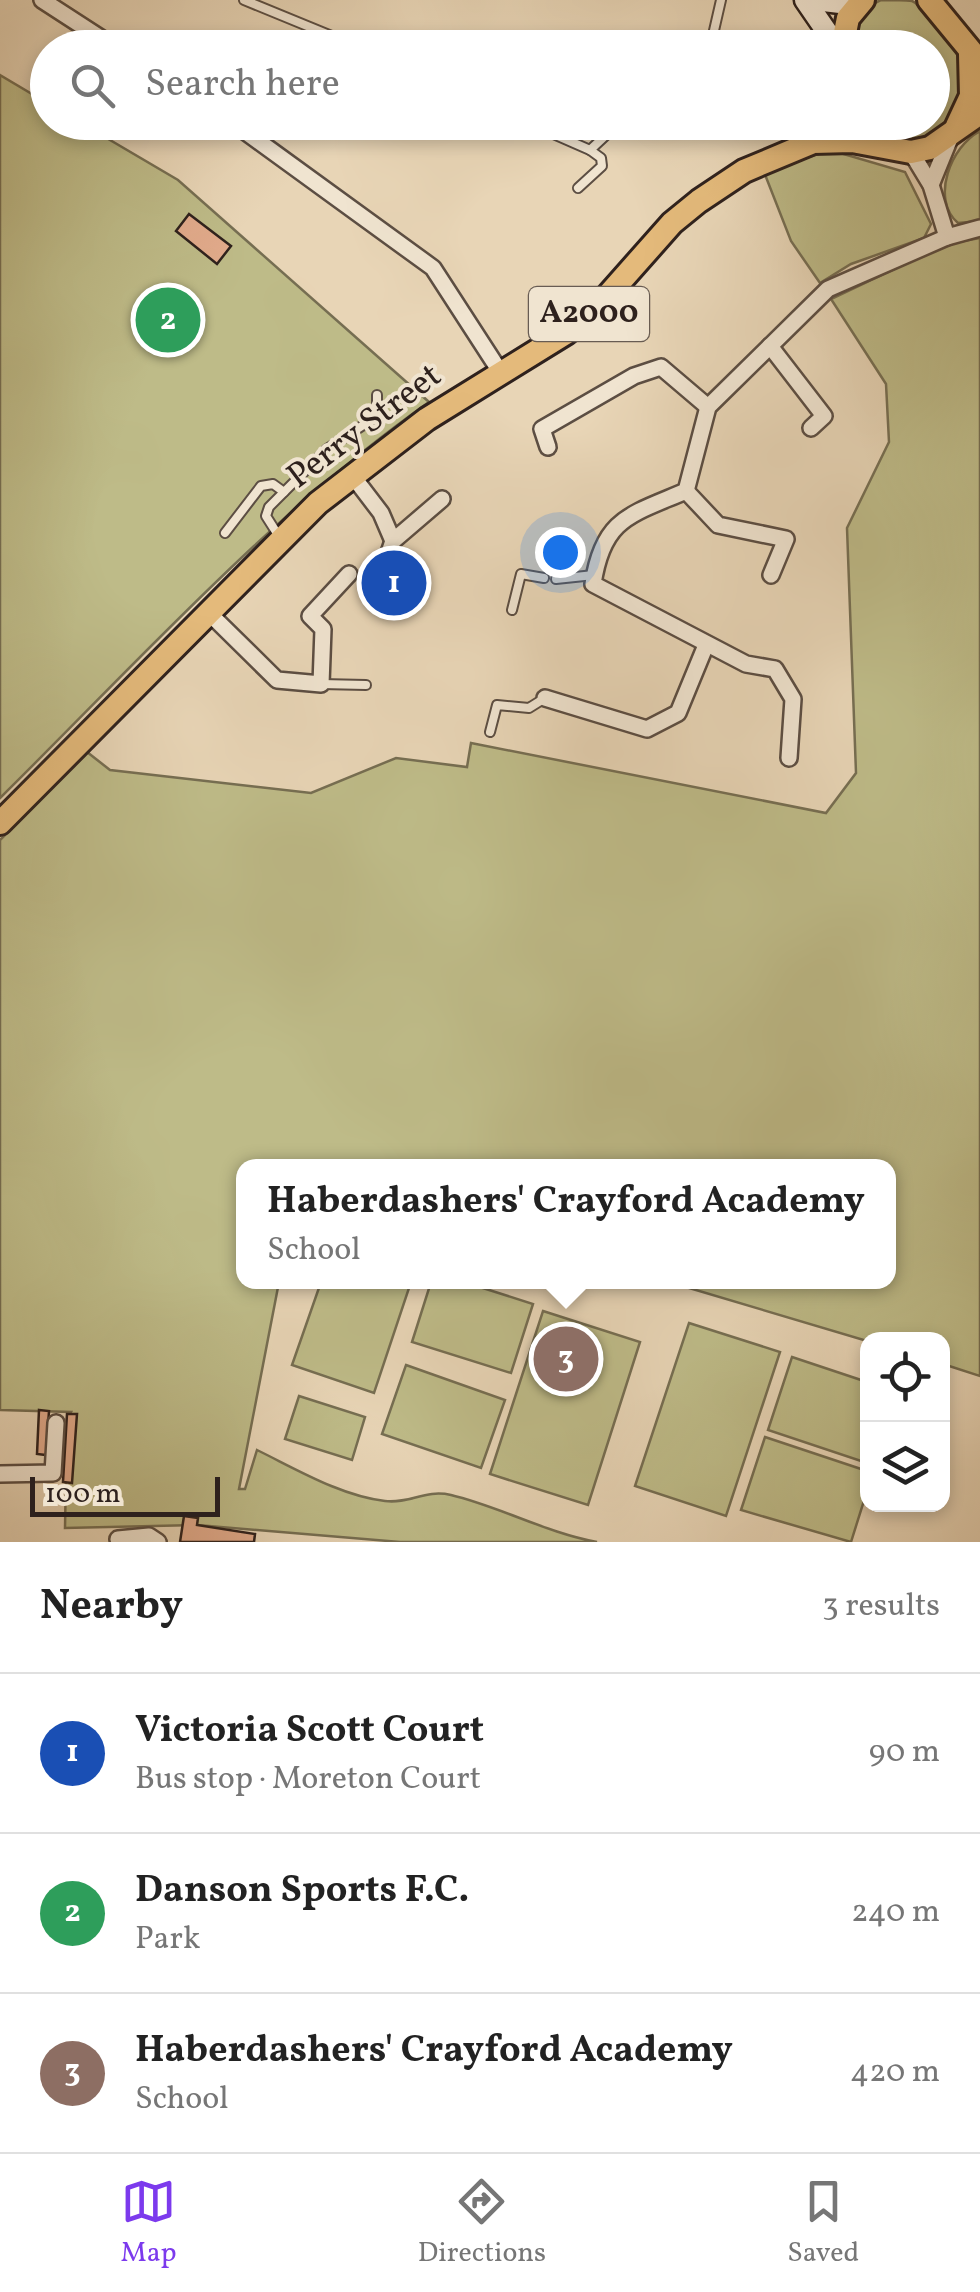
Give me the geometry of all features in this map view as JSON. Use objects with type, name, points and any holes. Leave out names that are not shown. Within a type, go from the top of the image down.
[{"type":"main road","points":[[929,0],[975,58],[971,96],[953,132]]},
{"type":"main road","points":[[845,30],[860,2]]},
{"type":"main road","points":[[950,133],[980,113]]},
{"type":"main road","name":"Perry Street","points":[[0,823],[280,538],[352,475],[427,419],[542,350],[595,310],[672,223],[698,201],[744,171],[816,140]]},
{"type":"main road","name":"Perry Street","points":[[813,142],[840,140],[910,152]]},
{"type":"main road","points":[[873,140],[877,146]]},
{"type":"main road","points":[[910,152],[936,140]]},
{"type":"street","points":[[42,0],[88,30]]},
{"type":"street","points":[[806,0],[827,30]]},
{"type":"street","points":[[815,0],[860,2]]},
{"type":"street","points":[[950,139],[953,132]]},
{"type":"street","points":[[257,140],[433,268],[501,373]]},
{"type":"street","points":[[931,185],[950,140]]},
{"type":"street","points":[[910,152],[931,185],[947,237]]},
{"type":"street","points":[[686,491],[708,406],[828,289],[947,237],[980,228]]},
{"type":"street","points":[[770,346],[824,416],[811,428]]},
{"type":"street","points":[[548,447],[542,429],[634,376],[661,367],[708,406]]},
{"type":"street","points":[[352,475],[381,513],[393,541]]},
{"type":"street","points":[[686,491],[618,520],[598,549],[593,584],[746,664],[775,669],[793,699],[789,758]]},
{"type":"street","points":[[686,491],[718,525],[786,540],[771,576]]},
{"type":"street","points":[[374,596],[393,541],[442,499]]},
{"type":"street","points":[[210,613],[277,680],[321,684],[322,629],[310,616],[349,574]]},
{"type":"street","points":[[545,698],[648,728],[678,713],[706,645]]},
{"type":"street","points":[[0,1474],[53,1473],[56,1423]]},
{"type":"street","points":[[118,1539],[150,1536],[158,1542]]},
{"type":"lane","points":[[244,0],[317,30]]},
{"type":"lane","points":[[714,30],[722,0]]},
{"type":"lane","points":[[567,140],[601,158],[602,166],[578,188]]},
{"type":"lane","points":[[590,150],[601,140]]},
{"type":"lane","points":[[280,538],[266,516],[284,492],[328,449],[378,416],[378,396]]},
{"type":"lane","points":[[225,534],[261,486],[274,484],[284,492]]},
{"type":"lane","points":[[512,610],[521,574],[544,578]]},
{"type":"lane","points":[[556,579],[594,575]]},
{"type":"lane","points":[[321,684],[366,685]]},
{"type":"lane","points":[[490,732],[497,705],[529,708],[545,698]]},
{"type":"shaded area","points":[[881,0],[912,1],[941,30],[855,30],[867,8]]},
{"type":"shaded area","points":[[950,43],[966,77],[957,110],[950,119]]},
{"type":"shaded area","points":[[0,75],[30,93],[30,140],[110,140],[178,180],[429,402],[314,492],[260,541],[0,798]]},
{"type":"shaded area","points":[[980,131],[980,221],[958,223],[946,201],[948,174],[960,148]]},
{"type":"shaded area","points":[[830,150],[905,172],[931,224],[924,238],[851,264],[820,283],[791,241],[764,172]]},
{"type":"shaded area","points":[[980,238],[980,1376],[950,1366],[950,1332],[860,1332],[860,1339],[692,1289],[896,1289],[896,1159],[236,1159],[236,1289],[278,1289],[239,1489],[245,1489],[257,1450],[352,1494],[385,1501],[451,1495],[597,1542],[400,1542],[197,1525],[65,1528],[67,1419],[71,1412],[0,1410],[0,840],[87,752],[110,770],[311,793],[396,758],[467,767],[471,743],[826,813],[856,773],[847,528],[889,442],[886,384],[831,299],[947,244]]},
{"type":"shaded area","points":[[319,1289],[409,1289],[374,1393],[292,1365]]},
{"type":"shaded area","points":[[429,1289],[486,1289],[533,1304],[511,1373],[412,1342]]},
{"type":"shaded area","points":[[543,1311],[640,1342],[588,1505],[490,1474]]},
{"type":"shaded area","points":[[689,1323],[780,1352],[726,1516],[635,1486]]},
{"type":"shaded area","points":[[792,1357],[860,1380],[860,1461],[768,1430]]},
{"type":"shaded area","points":[[406,1365],[505,1400],[481,1468],[382,1434]]},
{"type":"shaded area","points":[[299,1396],[365,1417],[352,1460],[285,1439]]},
{"type":"shaded area","points":[[765,1437],[860,1469],[860,1512],[851,1542],[741,1510]]},
{"type":"building","points":[[189,214],[231,246],[217,264],[176,231]]},
{"type":"building","points":[[39,1410],[49,1411],[46,1455],[37,1454]]},
{"type":"building","points":[[67,1414],[77,1414],[72,1483],[63,1482]]},
{"type":"building","points":[[184,1516],[198,1518],[197,1525],[255,1534],[254,1542],[180,1542]]},
{"type":"place","name":"Danson Sports F.C.","points":[[168,320]]},
{"type":"place","name":"Victoria Scott Court","points":[[394,583]]},
{"type":"place","name":"Haberdashers' Crayford Academy","points":[[566,1359]]}]
